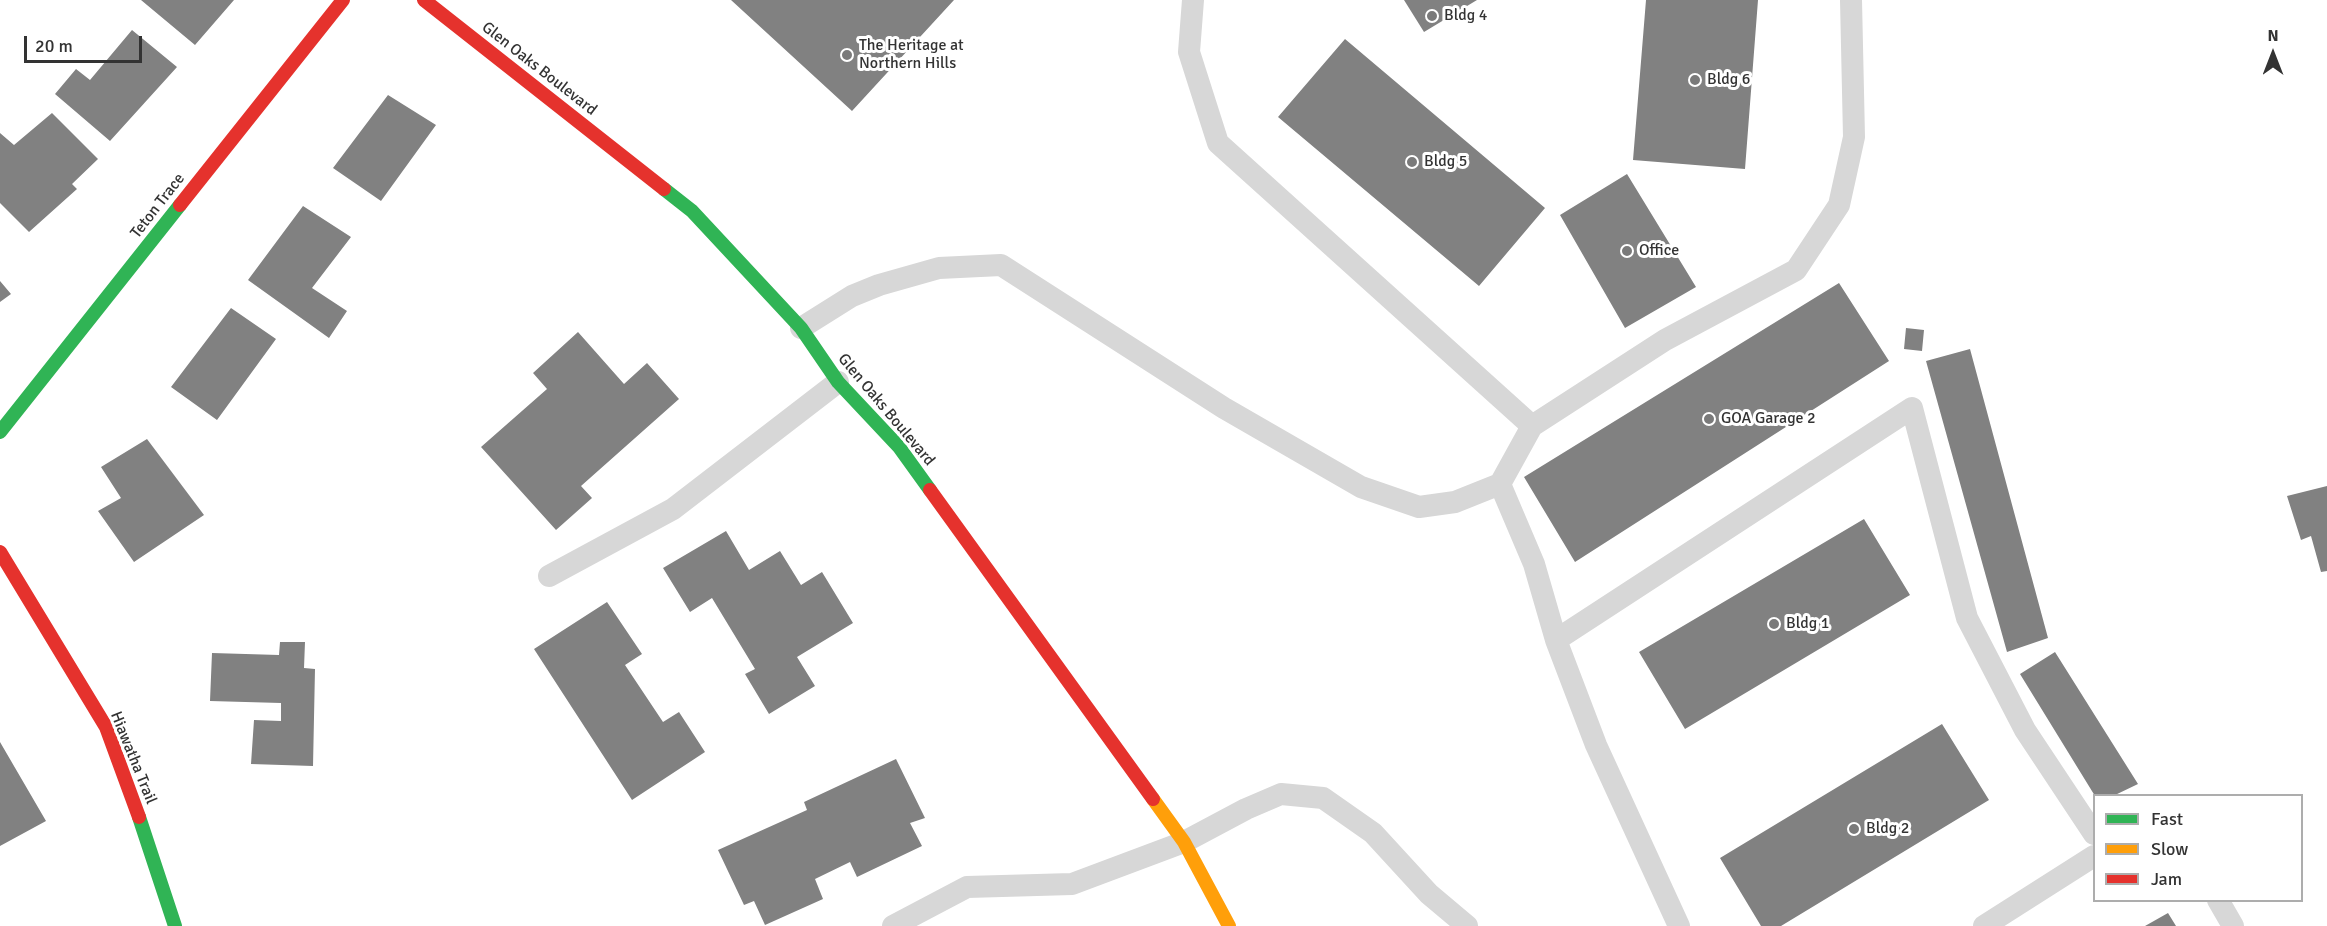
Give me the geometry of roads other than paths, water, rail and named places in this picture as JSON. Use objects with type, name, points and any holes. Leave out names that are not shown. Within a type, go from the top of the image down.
[{"type":"main road","name":"Teton Trace","points":[[0,432],[343,0]]},
{"type":"main road","name":"Glen Oaks Boulevard","points":[[424,0],[692,211],[801,328],[838,382],[900,447],[1184,842],[1229,926]]},
{"type":"main road","name":"Hiawatha Trail","points":[[0,552],[106,727],[168,899],[175,926]]},
{"type":"lane","points":[[1193,0],[1189,52],[1218,143],[1532,426]]},
{"type":"lane","points":[[801,328],[852,296],[879,285],[939,268],[1001,265],[1224,408],[1361,487],[1419,507],[1455,502],[1500,484],[1532,426],[1665,340],[1796,270],[1839,205],[1854,136],[1851,0]]},
{"type":"lane","points":[[549,576],[673,509],[838,382]]},
{"type":"lane","points":[[1556,640],[1912,408],[1967,618],[2025,730],[2093,832]]},
{"type":"lane","points":[[1500,484],[1534,564],[1556,640],[1596,745],[1679,926]]},
{"type":"lane","points":[[893,926],[967,887],[1072,884],[1184,842],[1246,809],[1281,794],[1323,798],[1373,833],[1429,894],[1467,926]]},
{"type":"lane","points":[[1984,926],[2093,857]]},
{"type":"lane","points":[[2219,902],[2233,926]]},
{"type":"place","name":"Bldg 4","points":[[1432,16]]},
{"type":"place","name":"The Heritage at Northern Hills","points":[[847,55]]},
{"type":"place","name":"Bldg 6","points":[[1695,80]]},
{"type":"place","name":"Bldg 5","points":[[1412,162]]},
{"type":"place","name":"Office","points":[[1627,251]]},
{"type":"place","name":"GOA Garage 2","points":[[1709,419]]},
{"type":"place","name":"Bldg 1","points":[[1774,624]]},
{"type":"place","name":"Bldg 2","points":[[1854,829]]}]
